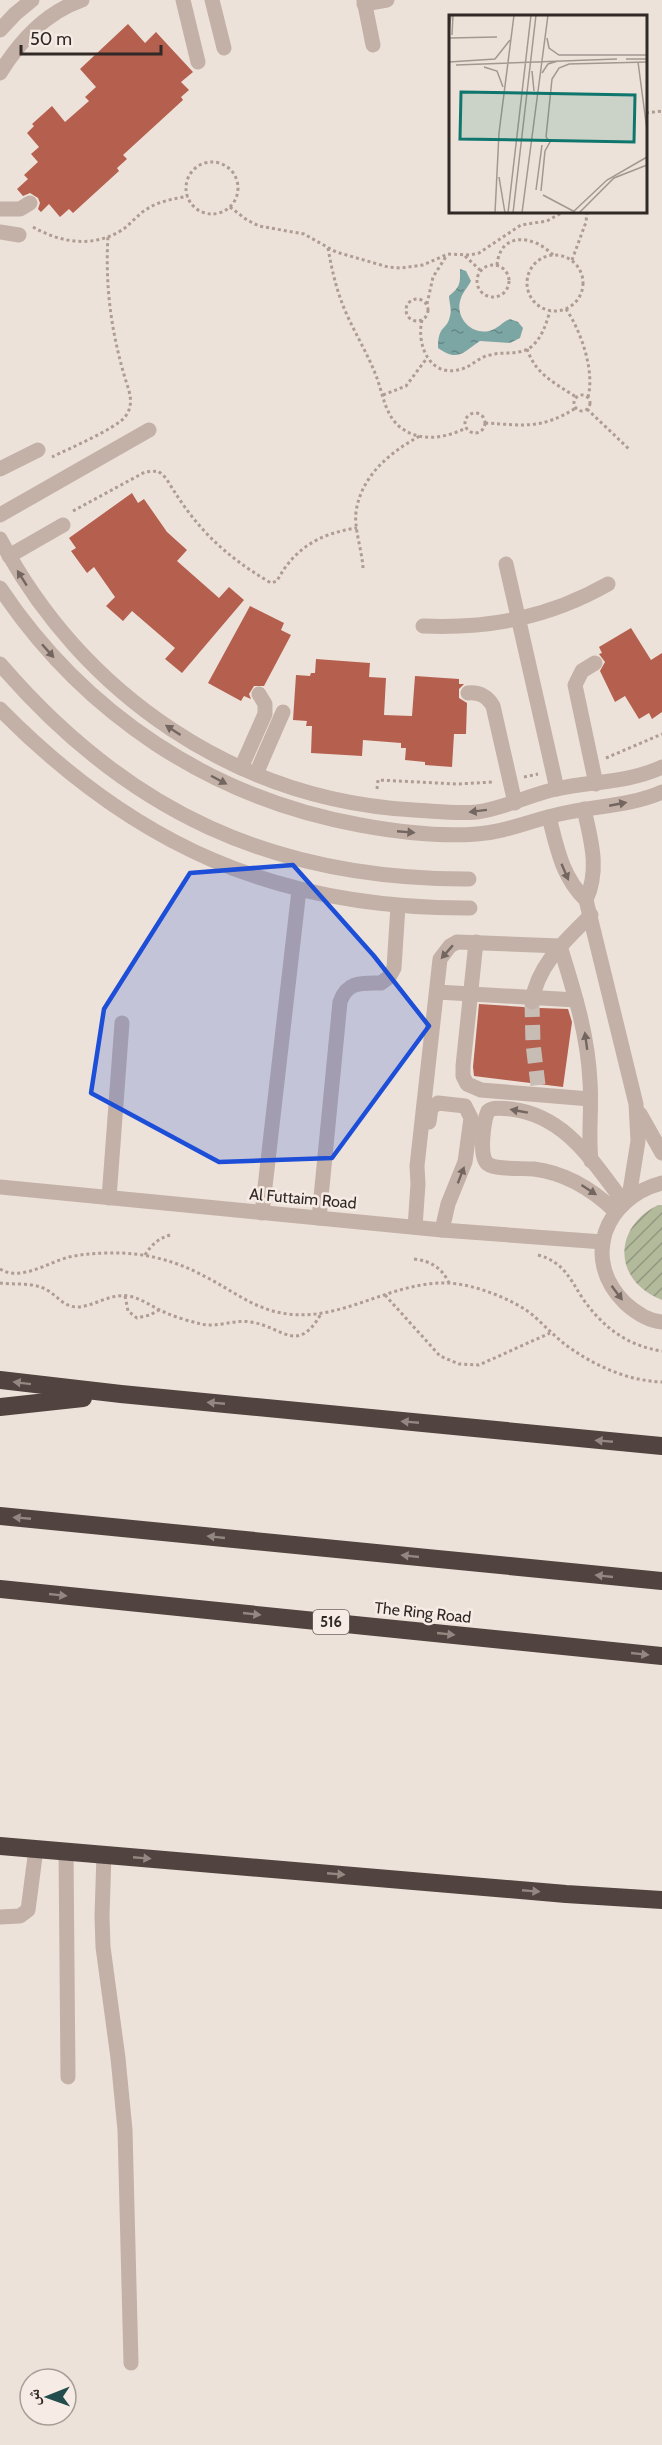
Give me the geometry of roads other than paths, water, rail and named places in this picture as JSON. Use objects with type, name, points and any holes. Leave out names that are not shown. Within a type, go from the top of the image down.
[{"type":"highway","points":[[0,1380],[121,1394],[662,1446]]},
{"type":"highway","points":[[0,1407],[121,1394]]},
{"type":"highway","points":[[0,1516],[662,1581]]},
{"type":"highway","name":"The Ring Road","points":[[0,1589],[662,1656]]},
{"type":"highway","points":[[0,1846],[662,1900]]},
{"type":"street","points":[[0,30],[32,0]]},
{"type":"street","points":[[0,73],[12,54],[33,30],[58,11],[82,0]]},
{"type":"street","points":[[183,0],[198,62]]},
{"type":"street","points":[[212,0],[224,48]]},
{"type":"street","points":[[373,45],[364,2],[387,0]]},
{"type":"street","points":[[0,209],[20,209],[30,203]]},
{"type":"street","points":[[0,232],[25,231]]},
{"type":"street","points":[[0,514],[149,430]]},
{"type":"street","points":[[0,469],[43,454]]},
{"type":"street","points":[[9,556],[63,525]]},
{"type":"street","points":[[0,539],[46,612],[74,646],[115,687],[170,729],[201,748],[256,774],[327,797],[374,806],[477,812],[557,789],[638,776],[662,767]]},
{"type":"street","points":[[507,564],[557,789]]},
{"type":"street","points":[[423,626],[471,626],[519,619],[574,602],[608,584]]},
{"type":"street","points":[[0,588],[26,626],[50,653],[119,719],[158,747],[240,792],[303,813],[371,827],[429,834],[477,835],[500,832],[584,809],[630,802],[662,792]]},
{"type":"street","points":[[26,626],[46,612]]},
{"type":"street","points":[[595,663],[582,671],[575,685],[596,784]]},
{"type":"street","points":[[0,664],[44,713],[96,758],[153,798],[213,830],[284,856],[338,869],[394,877],[469,879]]},
{"type":"street","points":[[468,693],[487,697],[493,706],[515,802]]},
{"type":"street","points":[[241,768],[265,714],[265,704],[259,694]]},
{"type":"street","points":[[0,709],[69,774],[130,817],[205,857],[266,881],[347,900],[398,906],[470,908]]},
{"type":"street","points":[[256,774],[283,712]]},
{"type":"street","points":[[189,765],[201,748]]},
{"type":"street","points":[[532,1000],[538,978],[588,907],[595,861],[584,809]]},
{"type":"street","points":[[429,834],[432,811]]},
{"type":"street","points":[[549,817],[568,880],[588,907],[636,1104],[638,1141],[622,1203],[603,1242],[604,1268],[614,1293],[634,1311],[662,1322]]},
{"type":"street","points":[[262,1213],[299,890]]},
{"type":"street","points":[[320,1218],[340,1002],[350,987],[363,982],[381,983],[391,974],[398,906]]},
{"type":"street","points":[[415,1227],[417,1166],[440,959],[444,951],[457,942],[560,946]]},
{"type":"street","points":[[476,942],[463,1076],[467,1084],[480,1090],[540,1090],[590,1099]]},
{"type":"street","points":[[560,946],[584,1029],[588,1056],[591,1161]]},
{"type":"street","points":[[437,992],[532,1000],[576,1000]]},
{"type":"street","points":[[109,1198],[122,1023]]},
{"type":"street","points":[[540,1090],[563,1129]]},
{"type":"street","points":[[418,1184],[425,1168],[431,1107],[438,1102],[465,1106],[471,1118],[465,1162],[448,1204],[442,1230]]},
{"type":"street","points":[[636,1104],[662,1153]]},
{"type":"street","points":[[491,1109],[530,1113],[563,1129],[574,1138],[622,1203],[574,1180],[546,1171],[490,1166],[482,1155],[486,1114],[491,1109]]},
{"type":"street","points":[[622,1203],[646,1187],[662,1183]]},
{"type":"street","name":"Al Futtaim Road","points":[[0,1187],[442,1230],[603,1242]]},
{"type":"street","points":[[0,1917],[20,1916],[28,1910],[36,1848]]},
{"type":"street","points":[[66,1851],[68,2077]]},
{"type":"street","points":[[104,1854],[103,1947],[125,2130],[131,2363]]},
{"type":"water","points":[[460,269],[466,271],[471,281],[459,305],[465,323],[476,330],[489,331],[510,319],[518,322],[523,328],[520,338],[510,343],[480,341],[455,355],[438,348],[439,335],[450,316],[449,296],[459,284]]},
{"type":"tunnel","points":[[532,1002],[533,1044],[538,1085]]}]
